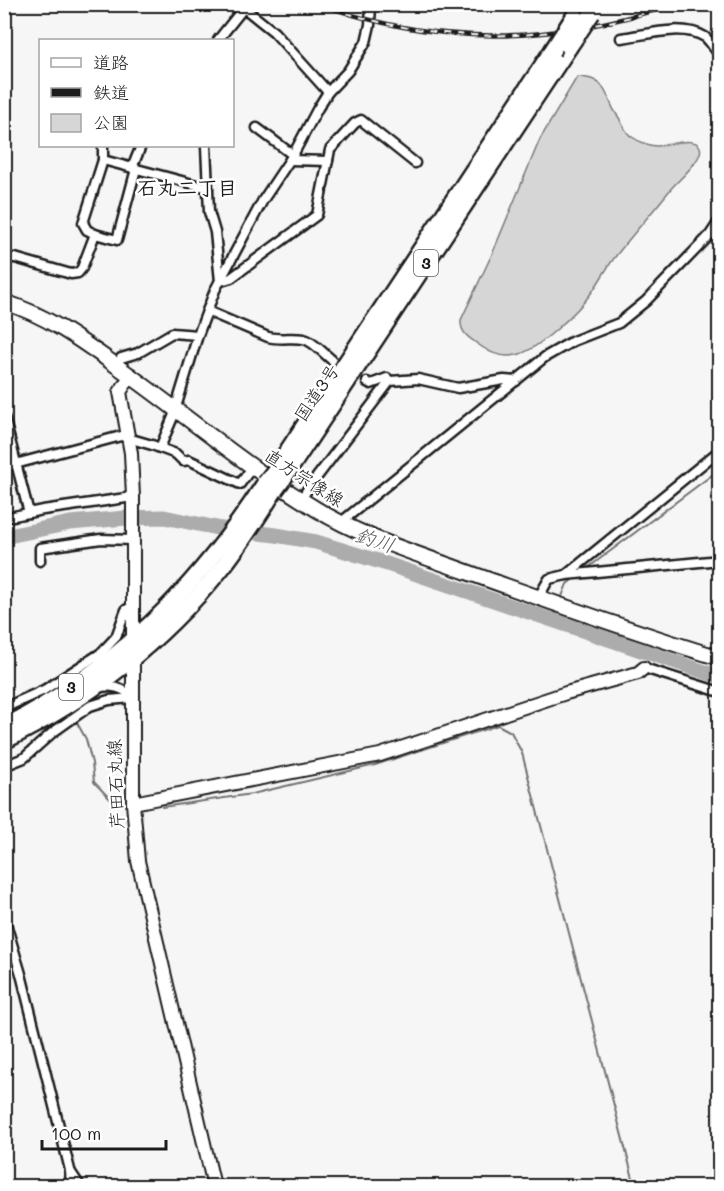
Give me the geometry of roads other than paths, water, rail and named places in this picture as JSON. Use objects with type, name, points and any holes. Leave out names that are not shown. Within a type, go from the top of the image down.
[{"type":"highway","name":"国道3号","points":[[4,741],[59,712],[90,691],[165,630],[213,578],[231,545],[569,47],[587,9]]},
{"type":"highway","name":"国道3号","points":[[274,481],[552,51],[587,9]]},
{"type":"highway","name":"国道3号","points":[[4,726],[53,700],[133,641],[231,545]]},
{"type":"main road","name":"直方宗像線","points":[[4,302],[29,310],[64,328],[252,466],[301,500],[340,523],[388,544],[538,598],[617,626],[720,658]]},
{"type":"main road","name":"芹田石丸線","points":[[131,375],[120,392],[128,437],[133,499],[133,803],[138,861],[214,1186]]},
{"type":"main road","points":[[133,803],[380,755],[566,693],[638,673],[644,668]]},
{"type":"street","points":[[160,448],[173,417],[198,335],[221,281],[264,200],[292,158],[327,92],[348,71],[366,42],[371,4]]},
{"type":"street","points":[[219,39],[245,6],[274,32],[327,92]]},
{"type":"street","points":[[621,38],[678,31],[692,32],[706,38],[720,55]]},
{"type":"street","points":[[221,281],[231,278],[317,215],[330,150],[355,123],[361,120],[416,163]]},
{"type":"street","points":[[256,128],[292,158],[328,161]]},
{"type":"street","points":[[103,147],[103,160],[83,223],[87,230],[117,240],[141,147]]},
{"type":"street","points":[[206,147],[209,212],[215,232],[221,281]]},
{"type":"street","points":[[103,160],[208,188]]},
{"type":"street","points":[[340,523],[545,357],[573,341],[618,323],[646,301],[710,235],[720,220]]},
{"type":"street","points":[[4,260],[15,258],[71,274],[78,273],[95,234]]},
{"type":"street","points":[[207,311],[268,337],[308,341],[333,360]]},
{"type":"street","points":[[116,365],[121,358],[138,352],[172,333],[198,335]]},
{"type":"street","points":[[367,382],[370,384],[387,378],[390,381],[418,379],[466,388],[504,380],[516,381]]},
{"type":"street","points":[[301,500],[390,381]]},
{"type":"street","points":[[4,417],[29,513]]},
{"type":"street","points":[[4,467],[121,436],[176,454],[183,460],[189,460],[240,484],[252,466]]},
{"type":"street","points":[[566,575],[720,450]]},
{"type":"street","points":[[4,518],[133,499]]},
{"type":"street","points":[[40,561],[40,548],[101,539],[133,540]]},
{"type":"street","points":[[538,598],[549,579],[566,575],[720,560]]},
{"type":"street","points":[[4,708],[44,690],[101,653],[116,637],[126,610],[133,606]]},
{"type":"street","points":[[644,668],[720,692]]},
{"type":"street","points":[[90,691],[102,686],[113,687],[129,694],[132,698]]},
{"type":"street","points":[[4,766],[24,758],[52,733],[90,706],[109,700],[132,698]]},
{"type":"street","points":[[4,917],[21,974],[70,1170],[71,1186]]},
{"type":"street","points":[[70,1170],[80,1186]]},
{"type":"waterway","points":[[585,570],[720,469]]},
{"type":"waterway","name":"釣川","points":[[4,537],[70,523],[164,517],[222,529],[316,542],[720,677]]},
{"type":"waterway","points":[[561,599],[567,584],[576,577]]},
{"type":"waterway","points":[[553,621],[557,610]]},
{"type":"waterway","points":[[22,695],[47,684]]},
{"type":"waterway","points":[[76,721],[86,739],[94,782],[113,802],[128,804]]},
{"type":"waterway","points":[[162,807],[252,794],[375,765],[498,725],[511,732],[522,753],[635,1186]]},
{"type":"railway","points":[[320,4],[384,23],[450,34],[483,35],[517,35],[583,27],[677,4]]},
{"type":"district","name":"石丸二丁目","points":[[187,188]]}]
